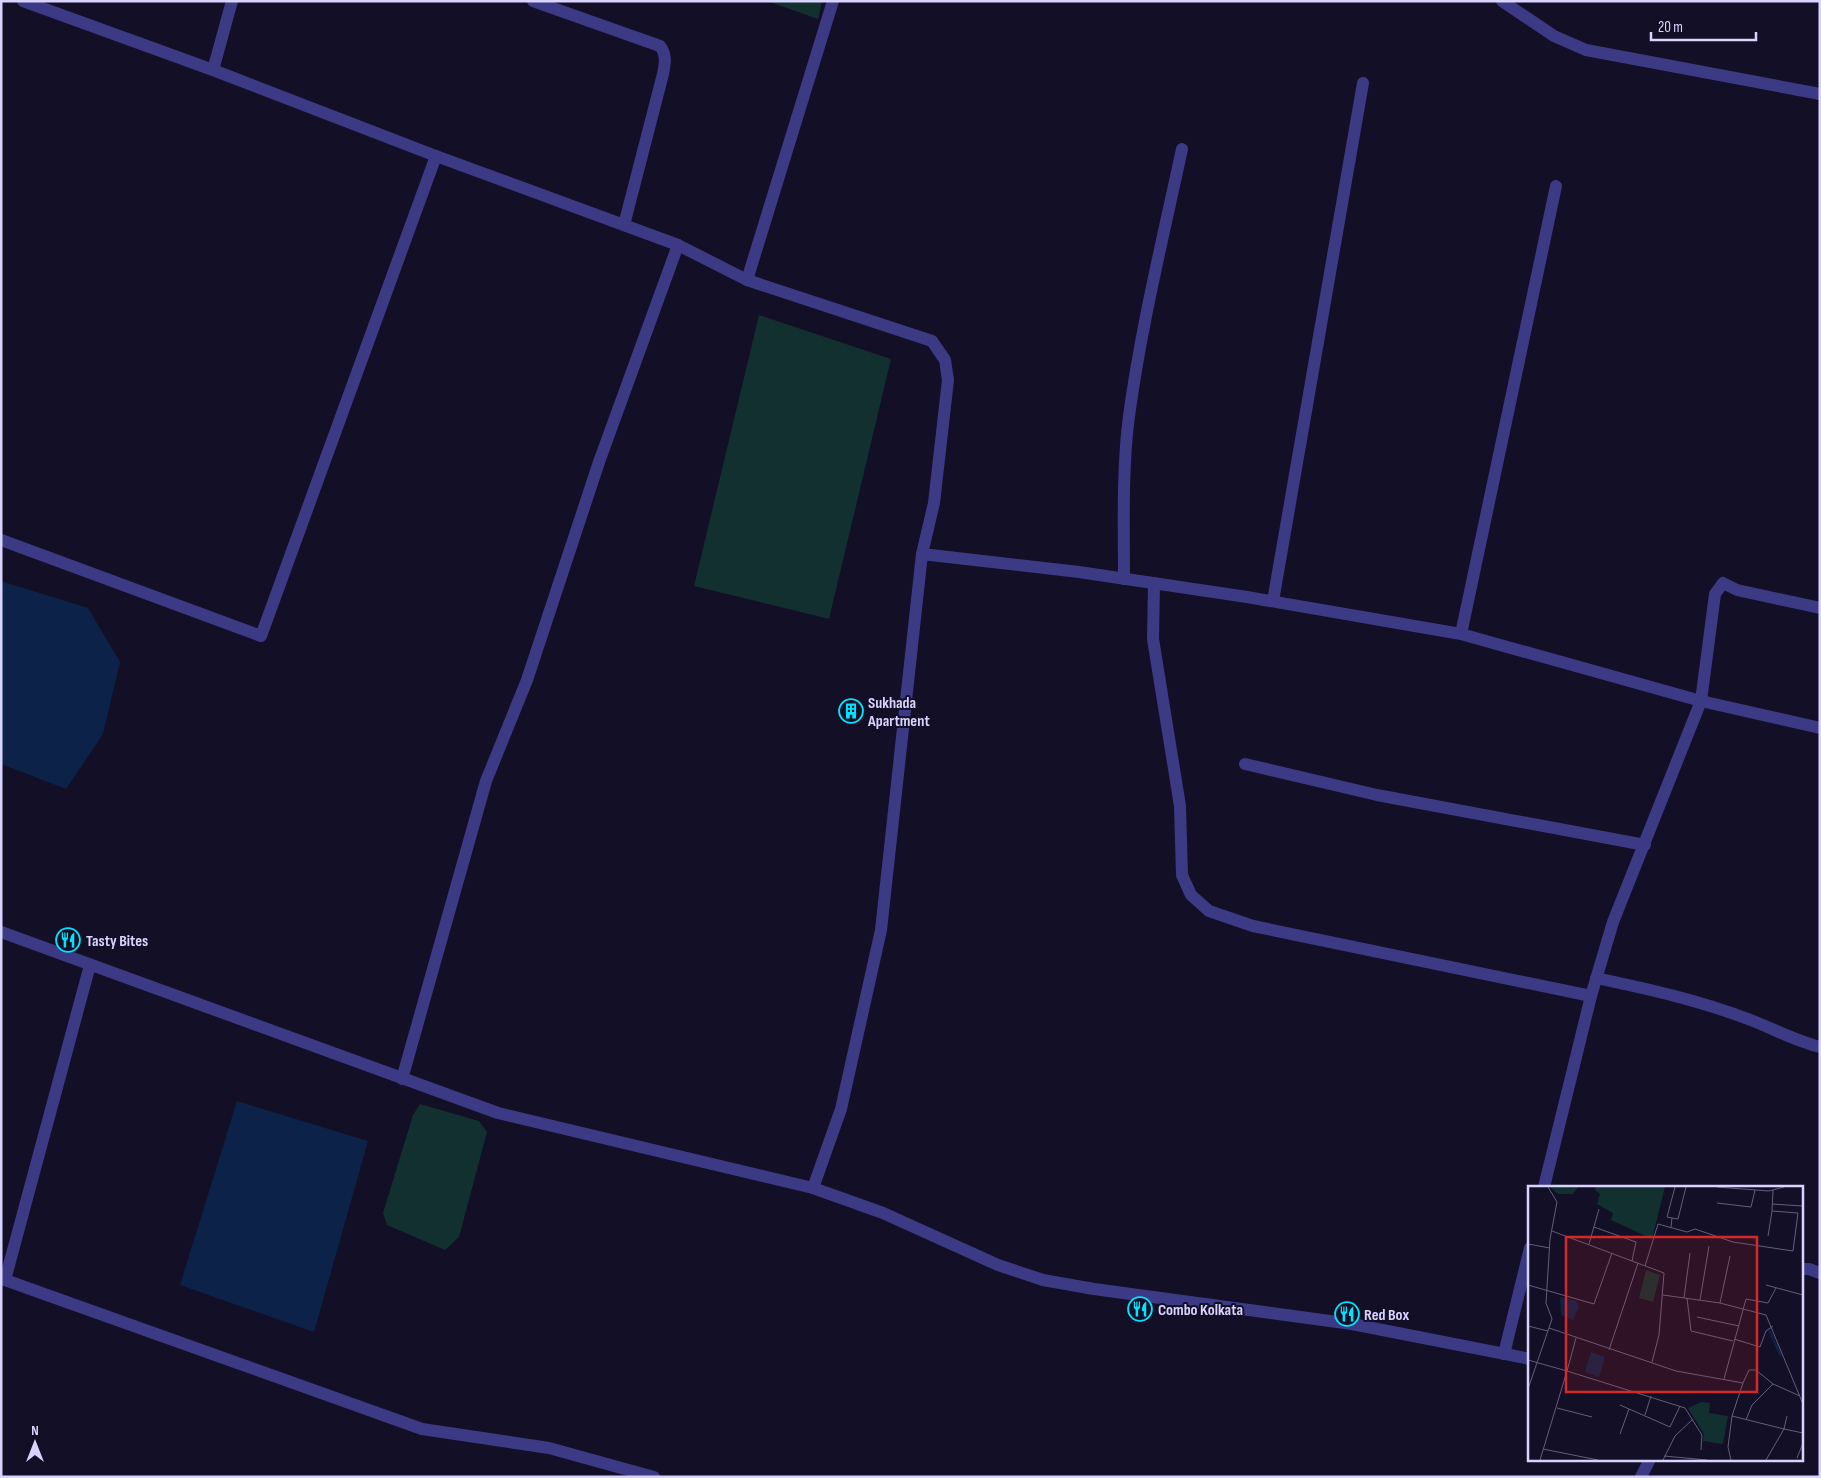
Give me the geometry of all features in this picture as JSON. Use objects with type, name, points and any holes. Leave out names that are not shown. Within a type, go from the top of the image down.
[{"type":"street","points":[[23,1],[213,70],[436,156],[678,245],[747,280],[932,341],[944,360],[948,380],[934,503],[922,554],[881,930],[840,1109],[813,1188]]},
{"type":"street","points":[[213,70],[232,1]]},
{"type":"street","points":[[533,1],[660,46],[664,52],[663,74],[624,225]]},
{"type":"street","points":[[747,280],[833,1]]},
{"type":"street","points":[[1502,1],[1554,36],[1586,50],[1820,94]]},
{"type":"street","points":[[1273,601],[1363,83]]},
{"type":"street","points":[[1124,579],[1124,475],[1129,417],[1139,356],[1182,149]]},
{"type":"street","points":[[1,540],[261,636],[436,156]]},
{"type":"street","points":[[1462,634],[1556,186]]},
{"type":"street","points":[[402,1079],[486,781],[527,680],[599,462],[678,245]]},
{"type":"street","points":[[922,554],[1154,583],[1273,601],[1462,634],[1701,701],[1820,728]]},
{"type":"street","points":[[1154,583],[1153,639],[1180,806],[1182,875],[1191,895],[1209,911],[1253,926],[1591,996]]},
{"type":"street","points":[[1544,1186],[1591,996],[1614,922],[1701,701],[1715,594],[1723,583],[1737,590],[1820,608]]},
{"type":"street","points":[[1245,764],[1377,795],[1645,845]]},
{"type":"street","points":[[1,932],[498,1114],[813,1188],[882,1213],[998,1265],[1043,1280],[1094,1289],[1352,1324],[1528,1359]]},
{"type":"street","points":[[1,1293],[90,965]]},
{"type":"street","points":[[1596,978],[1682,997],[1748,1019],[1808,1044],[1820,1047]]},
{"type":"street","points":[[1504,1354],[1528,1256]]},
{"type":"street","points":[[1804,1269],[1820,1273]]},
{"type":"street","points":[[3,1280],[422,1429],[550,1448],[654,1477]]},
{"type":"street","points":[[1642,1477],[1650,1460]]},
{"type":"green space","points":[[767,1],[822,1],[818,19]]},
{"type":"green space","points":[[759,315],[891,359],[829,619],[694,586]]},
{"type":"green space","points":[[420,1104],[479,1121],[487,1132],[459,1237],[445,1250],[387,1225],[383,1213],[413,1115]]},
{"type":"water","points":[[1,581],[88,608],[120,662],[103,734],[66,789],[1,764]]},
{"type":"water","points":[[237,1101],[368,1141],[314,1332],[180,1285]]},
{"type":"place","name":"Sukhada Apartment","points":[[851,711]]},
{"type":"place","name":"Tasty Bites","points":[[68,940]]},
{"type":"place","name":"Combo Kolkata","points":[[1140,1309]]},
{"type":"place","name":"Red Box","points":[[1347,1314]]}]
